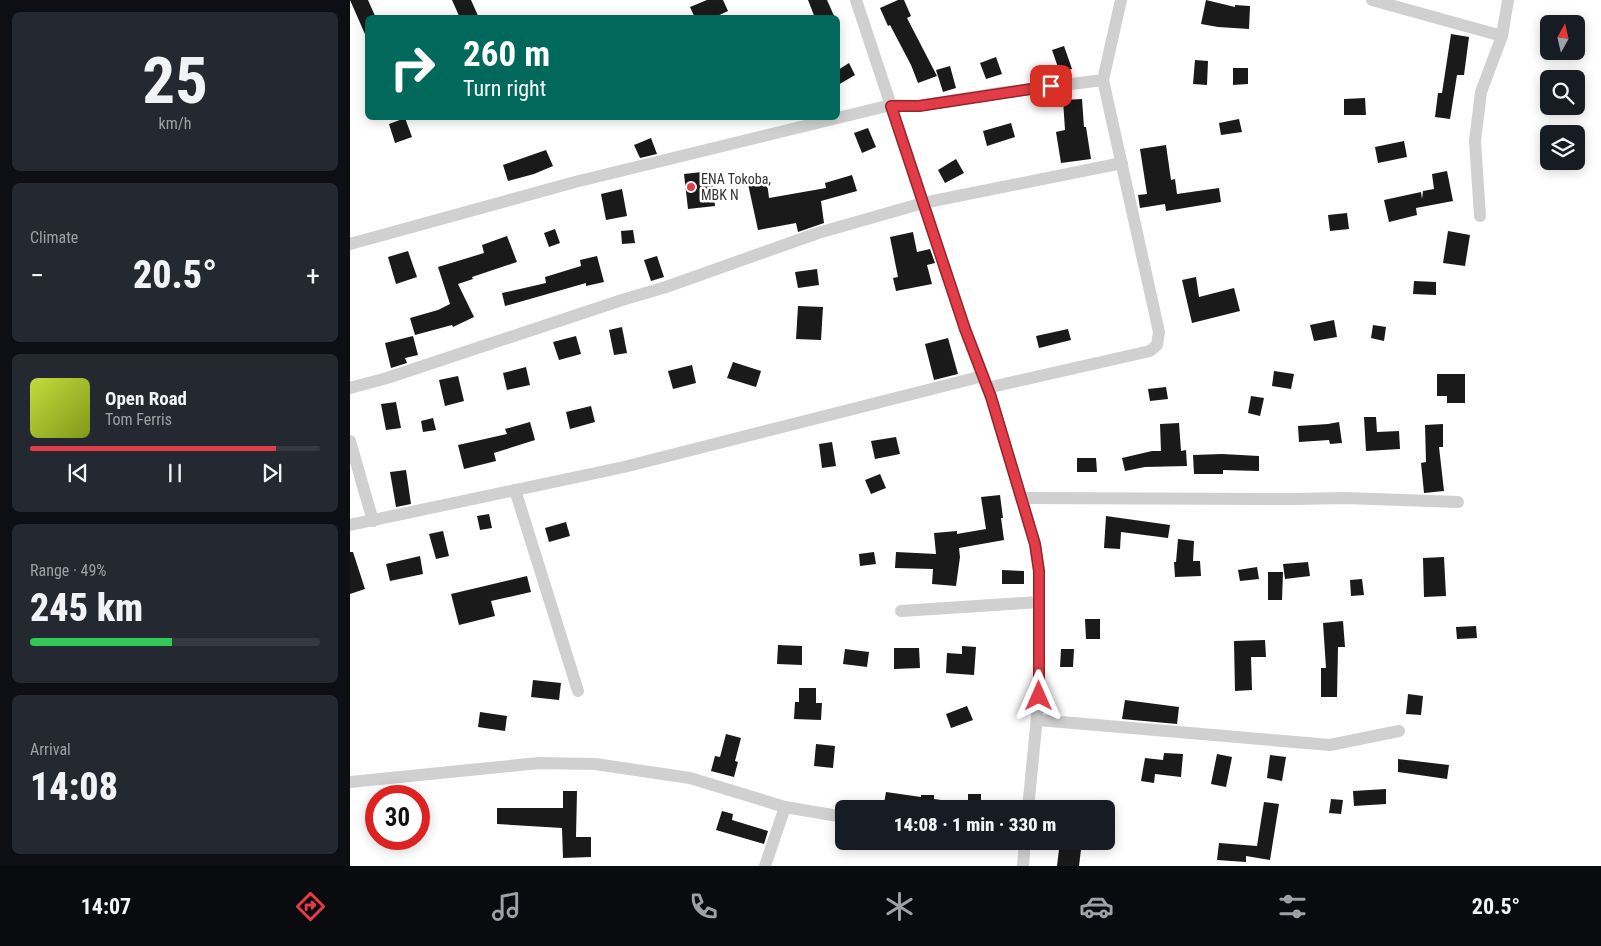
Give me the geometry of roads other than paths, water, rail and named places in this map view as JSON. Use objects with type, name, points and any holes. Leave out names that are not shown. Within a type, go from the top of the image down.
[{"type":"street","points":[[856,0],[965,329],[985,382],[1035,544],[1039,571],[1038,720],[1029,800]]},
{"type":"street","points":[[350,526],[624,467],[985,382],[1150,351],[1157,345],[1159,332],[1103,80],[1121,0]]},
{"type":"street","points":[[1372,0],[1502,36]]},
{"type":"street","points":[[1480,216],[1475,141],[1477,122],[1481,92],[1502,36],[1508,0]]},
{"type":"street","points":[[840,118],[891,106],[919,106],[999,93],[1103,80]]},
{"type":"street","points":[[350,244],[576,182],[833,120]]},
{"type":"street","points":[[350,388],[666,287],[818,233],[923,203],[1122,164]]},
{"type":"street","points":[[350,441],[373,521]]},
{"type":"street","points":[[515,490],[578,691]]},
{"type":"street","points":[[1022,498],[1345,498],[1458,502]]},
{"type":"street","points":[[901,611],[1039,602]]},
{"type":"street","points":[[1038,720],[1330,745],[1399,731]]},
{"type":"street","points":[[350,782],[539,764],[595,764],[690,778],[785,807],[835,815]]},
{"type":"street","points":[[765,866],[785,807]]},
{"type":"street","points":[[1023,866],[1024,850]]},
{"type":"place","name":"ENA Tokoba, MBK N","points":[[691,187]]}]
